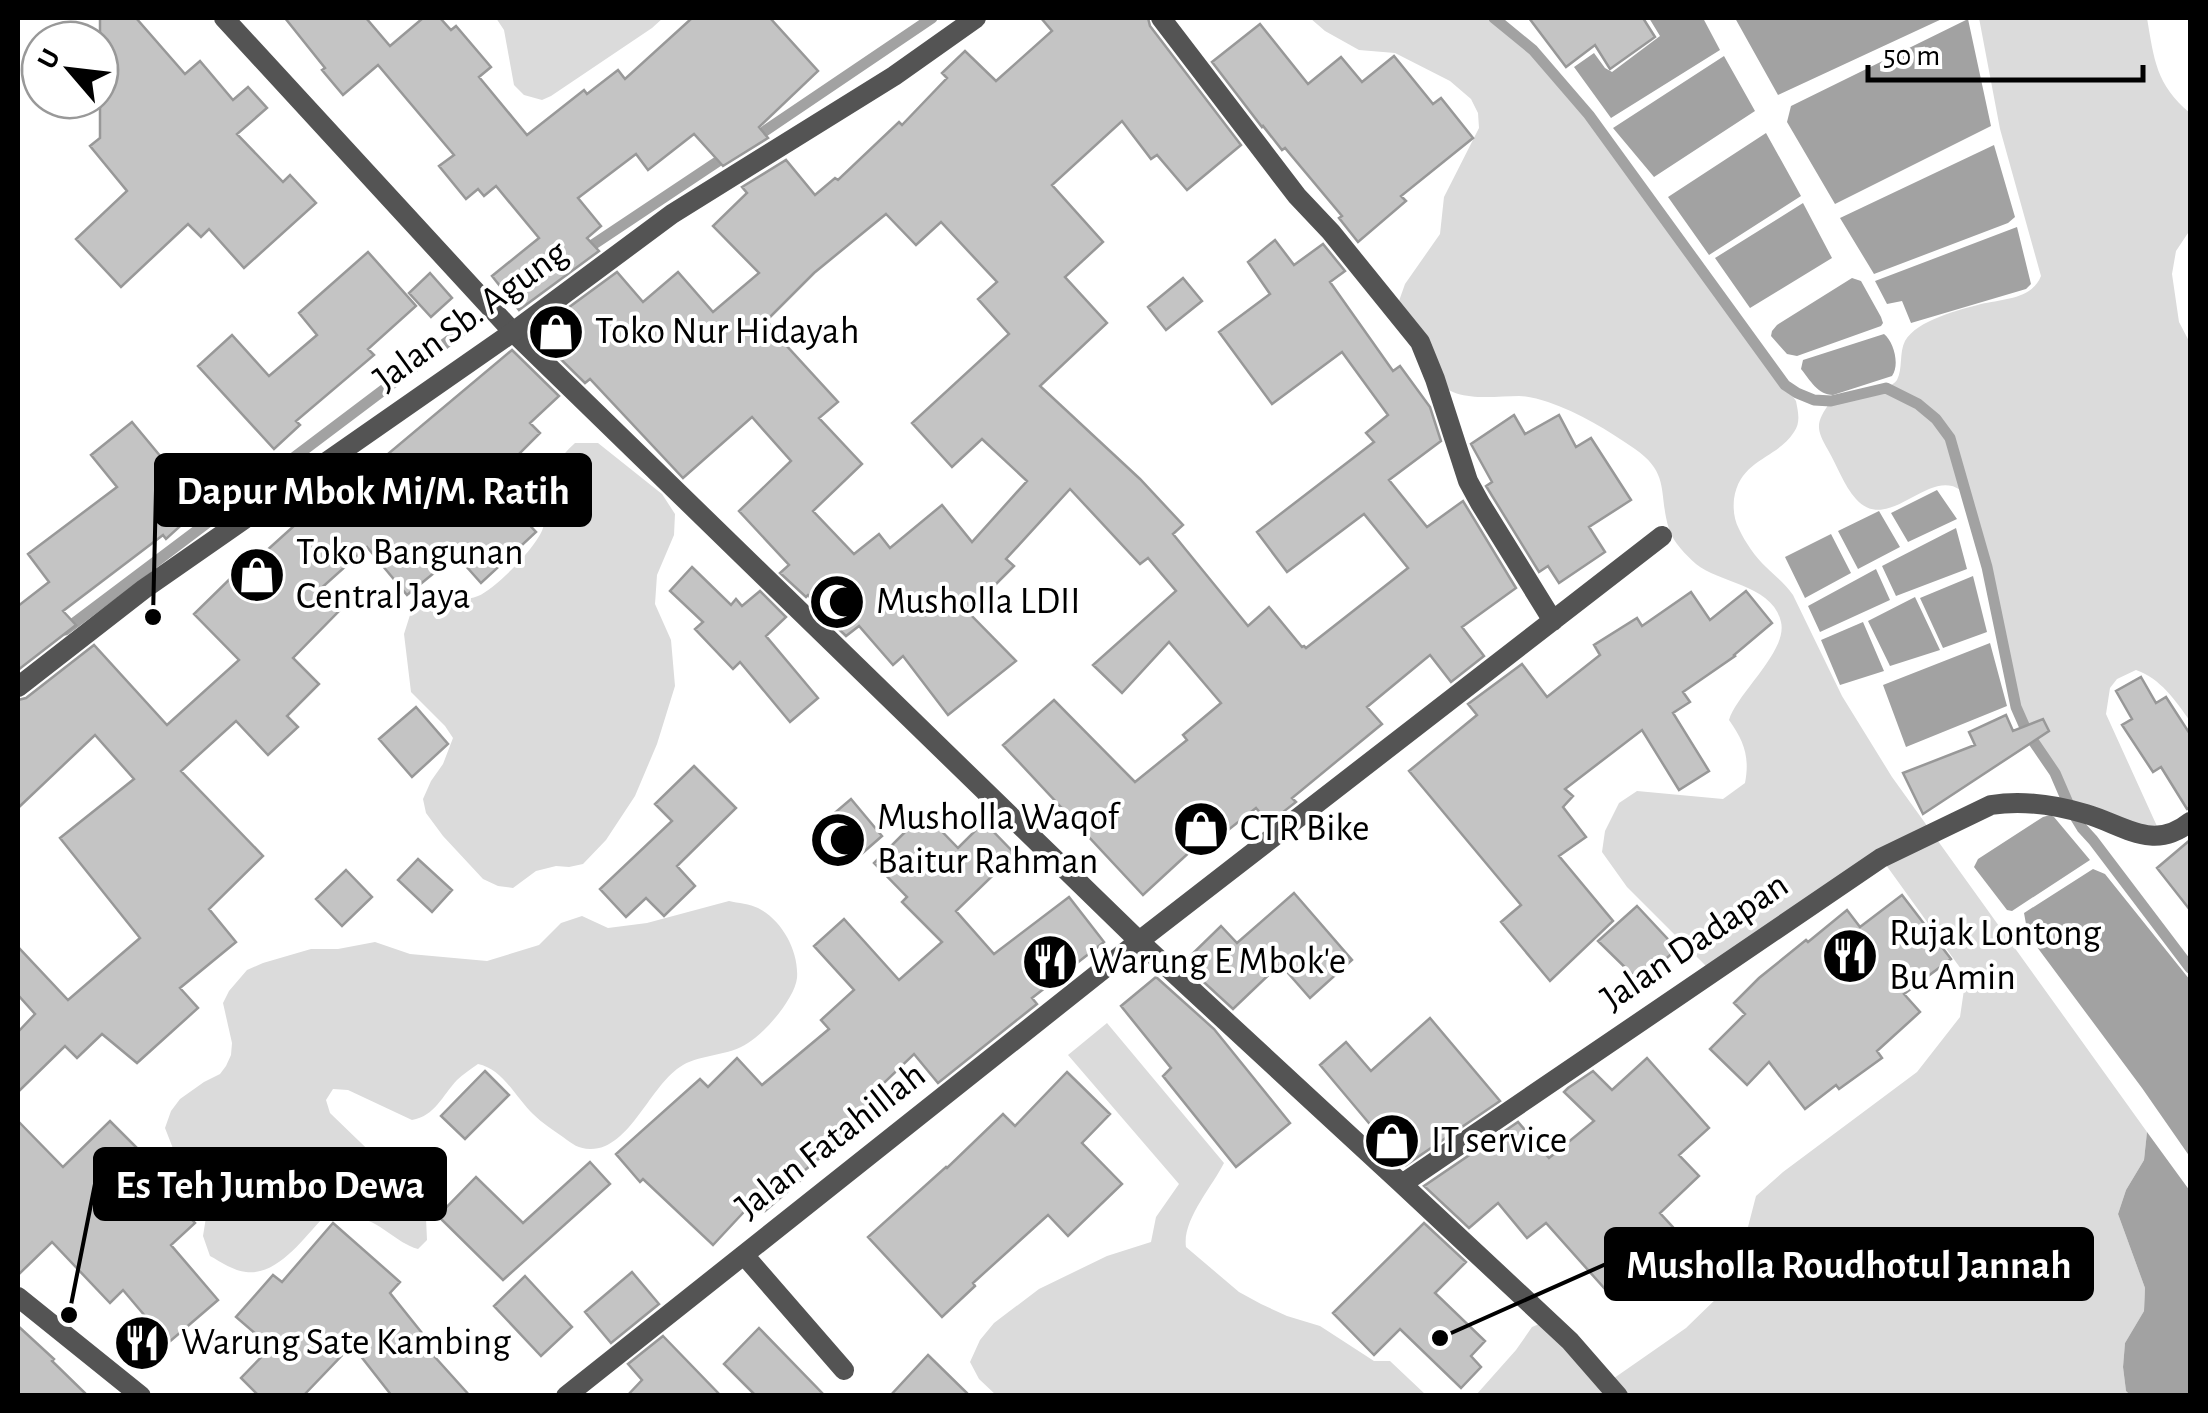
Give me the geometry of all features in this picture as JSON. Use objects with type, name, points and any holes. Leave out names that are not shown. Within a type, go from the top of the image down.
[{"type":"street","points":[[224,18],[513,332],[1139,941],[1570,1340],[1618,1396]]},
{"type":"street","name":"Jalan Sb. Agung","points":[[18,686],[144,589],[513,332],[672,214],[894,76],[976,18]]},
{"type":"street","points":[[1161,18],[1297,196],[1420,342],[1436,379],[1468,481],[1552,621]]},
{"type":"street","name":"Jalan Fatahillah","points":[[566,1396],[1139,941],[1662,536]]},
{"type":"street","name":"Jalan Dadapan","points":[[1402,1184],[1881,858],[1991,806],[2047,805],[2087,814],[2142,835],[2178,832],[2190,822]]},
{"type":"street","points":[[744,1255],[844,1370]]},
{"type":"street","points":[[18,1297],[141,1396]]},
{"type":"shaded area","points":[[496,18],[663,18],[542,100],[524,95],[514,85],[504,30]]},
{"type":"shaded area","points":[[1310,18],[1494,18],[1533,50],[1589,115],[1796,401],[1798,421],[1794,432],[1751,468],[1738,486],[1734,499],[1737,526],[1762,563],[1793,595],[1842,696],[1892,777],[2147,1132],[2144,1160],[2126,1190],[2118,1214],[2145,1288],[2144,1311],[2125,1343],[2123,1367],[2130,1395],[1476,1395],[1532,1327],[1549,1320],[1607,1383],[1686,1328],[1720,1295],[1741,1254],[1756,1196],[1917,1072],[1960,1017],[1966,976],[1881,858],[1712,972],[1627,887],[1602,852],[1605,831],[1619,803],[1637,791],[1723,799],[1745,783],[1745,750],[1729,720],[1777,646],[1781,622],[1768,600],[1706,570],[1680,548],[1669,529],[1659,476],[1635,449],[1593,422],[1548,402],[1522,396],[1462,395],[1442,386],[1434,377],[1399,301],[1405,284],[1440,234],[1444,197],[1479,128],[1478,113],[1471,99],[1450,81],[1395,53],[1359,50]]},
{"type":"shaded area","points":[[1649,18],[1703,18],[1720,50],[1611,118],[1574,67],[1594,53],[1612,72],[1660,36]]},
{"type":"shaded area","points":[[1735,18],[1944,18],[1778,95]]},
{"type":"shaded area","points":[[1979,18],[2147,18],[2163,81],[2190,113],[2190,230],[2176,251],[2172,274],[2179,322],[2190,343],[2190,721],[2160,684],[2136,670],[2117,679],[2110,688],[2106,714],[2161,835],[2071,810],[2055,773],[2027,732],[2016,707],[1987,567],[1966,493],[1953,486],[1940,486],[1891,507],[1867,508],[1848,488],[1819,430],[1831,401],[1876,391],[1897,380],[1903,345],[1919,327],[1950,313],[2024,294],[2041,276],[2000,129]]},
{"type":"shaded area","points":[[1968,19],[1991,126],[1835,204],[1787,122],[1791,106]]},
{"type":"shaded area","points":[[1724,56],[1755,111],[1654,177],[1613,128]]},
{"type":"shaded area","points":[[1766,133],[1801,196],[1709,255],[1668,197]]},
{"type":"shaded area","points":[[1994,145],[2015,217],[1874,274],[1840,218]]},
{"type":"shaded area","points":[[1803,203],[1832,258],[1750,308],[1715,258]]},
{"type":"shaded area","points":[[2017,227],[2031,284],[2026,289],[1911,323],[1902,301],[1887,304],[1875,281]]},
{"type":"shaded area","points":[[1852,278],[1861,281],[1881,317],[1881,326],[1797,356],[1787,354],[1771,336],[1777,325]]},
{"type":"shaded area","points":[[1884,334],[1895,354],[1892,376],[1833,395],[1819,390],[1801,369],[1803,360]]},
{"type":"shaded area","points":[[575,443],[598,443],[662,494],[675,514],[674,535],[657,575],[655,604],[671,640],[675,686],[635,796],[606,840],[583,864],[536,871],[513,888],[498,886],[483,879],[426,813],[423,799],[453,738],[411,692],[404,634],[410,615],[430,597],[478,596],[524,556],[543,528],[544,497],[551,474]]},
{"type":"shaded area","points":[[1937,490],[1957,519],[1908,542],[1891,513]]},
{"type":"shaded area","points":[[1879,511],[1900,547],[1858,569],[1838,531]]},
{"type":"shaded area","points":[[1956,528],[1967,569],[1896,596],[1882,566]]},
{"type":"shaded area","points":[[1831,534],[1851,573],[1805,598],[1785,557]]},
{"type":"shaded area","points":[[1876,569],[1890,600],[1820,632],[1808,606]]},
{"type":"shaded area","points":[[1973,576],[1987,632],[1943,648],[1920,598]]},
{"type":"shaded area","points":[[1915,597],[1940,650],[1890,666],[1868,621]]},
{"type":"shaded area","points":[[1863,622],[1884,671],[1840,685],[1821,640]]},
{"type":"shaded area","points":[[1990,643],[2007,706],[1906,747],[1883,685]]},
{"type":"shaded area","points":[[2050,815],[2090,860],[2012,911],[2007,910],[1974,867],[1978,859]]},
{"type":"shaded area","points":[[2093,869],[2105,874],[2190,980],[2190,1157],[2028,935],[2024,913]]},
{"type":"shaded area","points":[[729,901],[758,908],[781,928],[792,947],[797,968],[791,995],[770,1023],[748,1043],[690,1061],[671,1074],[617,1139],[590,1149],[576,1146],[536,1117],[495,1072],[478,1064],[457,1080],[432,1110],[412,1120],[348,1090],[333,1089],[326,1100],[330,1113],[419,1199],[426,1218],[427,1240],[418,1249],[365,1220],[348,1217],[322,1219],[279,1262],[257,1272],[241,1271],[210,1256],[203,1236],[207,1211],[203,1197],[174,1151],[165,1128],[180,1099],[220,1074],[226,1066],[232,1043],[223,1003],[247,970],[311,949],[375,942],[410,954],[487,961],[539,945],[561,923],[582,916],[608,928],[647,923]]},
{"type":"shaded area","points":[[1107,1023],[1224,1163],[1193,1215],[1186,1247],[1239,1292],[1287,1316],[1320,1326],[1374,1361],[1390,1361],[1426,1395],[997,1396],[979,1379],[970,1362],[980,1340],[994,1323],[1039,1289],[1107,1256],[1151,1242],[1156,1217],[1179,1184],[1068,1055]]},
{"type":"shaded area","points":[[2147,1132],[2190,1191],[2190,1395],[2130,1395],[2126,1391],[2125,1343],[2144,1311],[2145,1288],[2118,1214],[2126,1190],[2144,1160]]},
{"type":"building","points":[[136,18],[185,74],[200,61],[233,100],[248,87],[267,108],[237,134],[283,182],[290,175],[316,203],[244,268],[209,229],[201,237],[188,224],[121,287],[76,239],[127,191],[90,146],[100,138],[100,120],[120,120],[120,20],[100,20]]},
{"type":"building","points":[[285,18],[366,18],[390,46],[423,18],[440,18],[451,30],[456,26],[491,67],[479,77],[527,135],[584,90],[587,94],[618,70],[625,79],[692,18],[770,18],[818,71],[759,127],[768,138],[723,166],[694,134],[648,170],[636,154],[578,198],[601,226],[587,238],[599,251],[519,310],[492,276],[539,238],[496,186],[484,196],[478,189],[466,199],[439,166],[454,155],[378,65],[343,95]]},
{"type":"building","points":[[1041,18],[1148,18],[1150,26],[1241,145],[1187,190],[1157,155],[1151,159],[1122,121],[1052,185],[1103,242],[1065,277],[1107,323],[1040,386],[1140,479],[1183,525],[1173,534],[1248,626],[1269,607],[1306,648],[1408,568],[1364,514],[1287,572],[1257,532],[1374,442],[1366,433],[1388,415],[1342,352],[1272,404],[1219,332],[1270,294],[1248,262],[1275,240],[1294,265],[1323,244],[1345,271],[1330,282],[1393,371],[1400,366],[1430,407],[1441,441],[1389,480],[1427,527],[1463,501],[1516,588],[1462,627],[1484,656],[1451,682],[1430,655],[1367,707],[1382,724],[1292,798],[1296,802],[1269,823],[1256,808],[1199,853],[1195,847],[1143,895],[1003,745],[1054,700],[1135,782],[1187,740],[1183,735],[1221,703],[1169,642],[1122,693],[1093,665],[1176,591],[1148,558],[1140,564],[1070,489],[1006,559],[1014,566],[968,612],[1016,661],[948,715],[903,656],[893,665],[859,626],[846,636],[808,595],[780,573],[789,565],[739,511],[791,461],[752,417],[683,478],[590,379],[585,383],[534,333],[617,272],[643,302],[678,272],[713,312],[759,273],[713,226],[747,193],[742,187],[786,160],[815,195],[835,178],[838,180],[899,122],[902,125],[947,78],[942,73],[965,51],[996,81],[1052,31]],"holes":[[[886,214],[916,245],[941,222],[997,282],[978,299],[1009,334],[912,423],[952,467],[982,439],[1027,481],[972,542],[942,505],[890,548],[879,534],[854,554],[813,511],[862,464],[819,418],[838,402],[767,320],[814,273]]]},
{"type":"building","points":[[1529,18],[1643,18],[1655,37],[1610,69],[1595,45],[1566,67]]},
{"type":"building","points":[[1260,24],[1308,84],[1341,57],[1362,82],[1394,56],[1433,104],[1441,98],[1473,138],[1401,196],[1406,201],[1358,242],[1339,218],[1342,216],[1285,148],[1282,150],[1262,127],[1212,62]]},
{"type":"building","points":[[368,252],[416,306],[368,349],[374,355],[296,421],[300,425],[274,449],[198,366],[232,335],[269,376],[317,335],[299,313]]},
{"type":"building","points":[[430,273],[452,298],[431,317],[409,293]]},
{"type":"building","points":[[1183,278],[1202,301],[1166,330],[1148,307]]},
{"type":"building","points":[[512,350],[559,396],[530,423],[540,433],[490,483],[536,532],[481,583],[456,555],[407,595],[367,547],[318,591],[339,611],[293,658],[319,684],[287,716],[298,727],[268,755],[236,721],[181,771],[263,856],[209,909],[236,942],[180,988],[198,1008],[137,1063],[102,1034],[77,1058],[65,1046],[18,1092],[18,1032],[35,1014],[18,995],[18,947],[68,1000],[140,938],[60,838],[134,779],[95,735],[18,808],[18,700],[26,698],[94,645],[167,725],[239,660],[194,614],[241,568],[244,571],[316,506],[320,511]]},
{"type":"building","points":[[1514,415],[1525,434],[1559,415],[1576,447],[1591,438],[1631,500],[1589,527],[1605,552],[1559,583],[1548,566],[1539,572],[1486,486],[1492,482],[1471,444]]},
{"type":"building","points":[[132,422],[176,475],[184,468],[211,498],[166,539],[163,535],[63,611],[76,625],[18,670],[18,606],[49,582],[28,554],[117,487],[91,455]]},
{"type":"building","points":[[692,567],[731,605],[736,599],[742,606],[760,591],[786,617],[766,636],[818,698],[790,722],[740,662],[733,669],[695,629],[703,622],[670,591]]},
{"type":"building","points":[[1746,591],[1772,623],[1735,656],[1683,692],[1690,702],[1673,713],[1709,771],[1679,790],[1642,730],[1565,789],[1573,796],[1563,807],[1586,837],[1559,856],[1613,921],[1550,981],[1501,922],[1521,905],[1409,771],[1477,715],[1468,704],[1522,664],[1547,697],[1600,655],[1594,645],[1637,618],[1642,626],[1691,592],[1710,620]]},
{"type":"building","points":[[2141,677],[2156,703],[2166,697],[2190,734],[2190,808],[2187,809],[2161,767],[2153,772],[2122,725],[2132,719],[2116,691]]},
{"type":"building","points":[[416,707],[448,744],[412,777],[379,739]]},
{"type":"building","points":[[2006,715],[2013,731],[2043,719],[2049,731],[1923,814],[1903,773],[1975,745],[1969,732]]},
{"type":"building","points":[[694,766],[736,808],[677,866],[695,886],[664,916],[646,898],[626,917],[600,889],[672,821],[655,804]]},
{"type":"building","points":[[851,799],[882,836],[858,857],[824,822]]},
{"type":"building","points":[[924,813],[958,848],[984,822],[1015,854],[956,911],[994,954],[1069,897],[1104,942],[1032,998],[1037,1004],[938,1083],[914,1054],[865,1101],[875,1113],[799,1175],[802,1179],[765,1211],[755,1200],[713,1245],[643,1179],[640,1182],[616,1154],[700,1079],[708,1087],[737,1058],[762,1085],[829,1029],[821,1020],[854,990],[814,946],[844,919],[899,980],[942,942],[902,902],[907,897],[874,863]]},
{"type":"building","points":[[2190,840],[2190,910],[2157,868]]},
{"type":"building","points":[[418,859],[452,890],[432,912],[398,880]]},
{"type":"building","points":[[346,870],[372,897],[342,926],[316,899]]},
{"type":"building","points":[[1294,893],[1352,960],[1310,998],[1280,964],[1233,1009],[1183,963],[1221,926],[1237,943]]},
{"type":"building","points":[[1902,895],[1951,959],[1904,994],[1920,1012],[1877,1051],[1882,1058],[1805,1109],[1769,1062],[1747,1085],[1710,1049],[1745,1014],[1734,1003],[1806,940],[1847,910],[1860,927]]},
{"type":"building","points":[[1637,906],[1677,949],[1640,982],[1598,941]]},
{"type":"building","points":[[1156,977],[1214,1029],[1290,1123],[1236,1167],[1163,1076],[1171,1068],[1121,1006]]},
{"type":"building","points":[[1430,1018],[1500,1101],[1406,1165],[1374,1139],[1379,1135],[1320,1065],[1346,1042],[1371,1071]]},
{"type":"building","points":[[1647,1058],[1709,1128],[1679,1155],[1699,1176],[1660,1213],[1681,1236],[1613,1298],[1546,1223],[1527,1238],[1498,1203],[1469,1228],[1424,1186],[1518,1122],[1549,1158],[1594,1121],[1564,1092],[1593,1071],[1612,1090]]},
{"type":"building","points":[[485,1071],[509,1095],[465,1139],[441,1116]]},
{"type":"building","points":[[1067,1072],[1110,1114],[1082,1143],[1122,1184],[1068,1236],[1048,1215],[973,1283],[975,1286],[942,1317],[868,1237],[1003,1114],[1015,1126]]},
{"type":"building","points":[[18,1121],[63,1167],[110,1121],[143,1154],[136,1161],[195,1223],[171,1245],[218,1300],[168,1343],[123,1290],[110,1303],[52,1242],[18,1275]]},
{"type":"building","points":[[590,1162],[610,1184],[503,1280],[438,1216],[476,1177],[523,1223]]},
{"type":"building","points":[[333,1223],[400,1282],[390,1293],[438,1353],[434,1356],[470,1396],[392,1396],[352,1345],[303,1396],[259,1396],[241,1378],[271,1347],[236,1317],[273,1275],[282,1282]]},
{"type":"building","points":[[1424,1223],[1466,1262],[1435,1293],[1485,1341],[1471,1356],[1481,1367],[1461,1388],[1400,1329],[1374,1355],[1333,1313]]},
{"type":"building","points":[[632,1272],[659,1304],[611,1343],[585,1312]]},
{"type":"building","points":[[525,1276],[572,1327],[541,1356],[494,1306]]},
{"type":"building","points":[[18,1326],[54,1359],[88,1396],[18,1396]]},
{"type":"building","points":[[759,1328],[825,1396],[756,1396],[724,1364]]},
{"type":"building","points":[[663,1336],[721,1396],[627,1396],[642,1380],[628,1364]]},
{"type":"building","points":[[928,1355],[970,1396],[890,1396]]},
{"type":"waterway","points":[[753,139],[932,18]]},
{"type":"waterway","points":[[1494,18],[1533,50],[1589,115],[1785,385],[1814,400],[1831,401],[1886,388],[1918,404],[1950,438],[1987,567],[2016,707],[2027,732],[2055,773],[2082,828],[2190,968]]},
{"type":"waterway","points":[[582,252],[729,154]]},
{"type":"waterway","points":[[65,630],[467,327]]},
{"type":"place","name":"Toko Nur Hidayah","points":[[556,332]]},
{"type":"place","name":"Toko Bangunan Central Jaya","points":[[257,575]]},
{"type":"place","name":"Musholla LDII","points":[[837,602]]},
{"type":"place","name":"Dapur Mbok Mi/M. Ratih","points":[[153,617]]},
{"type":"place","name":"CTR Bike","points":[[1201,829]]},
{"type":"place","name":"Musholla Waqof Baitur Rahman","points":[[838,840]]},
{"type":"place","name":"Rujak Lontong Bu Amin","points":[[1850,956]]},
{"type":"place","name":"Warung E Mbok'e","points":[[1050,962]]},
{"type":"place","name":"IT service","points":[[1392,1141]]},
{"type":"place","name":"Es Teh Jumbo Dewa","points":[[69,1315]]},
{"type":"place","name":"Musholla Roudhotul Jannah","points":[[1440,1338]]},
{"type":"place","name":"Warung Sate Kambing","points":[[142,1343]]}]
